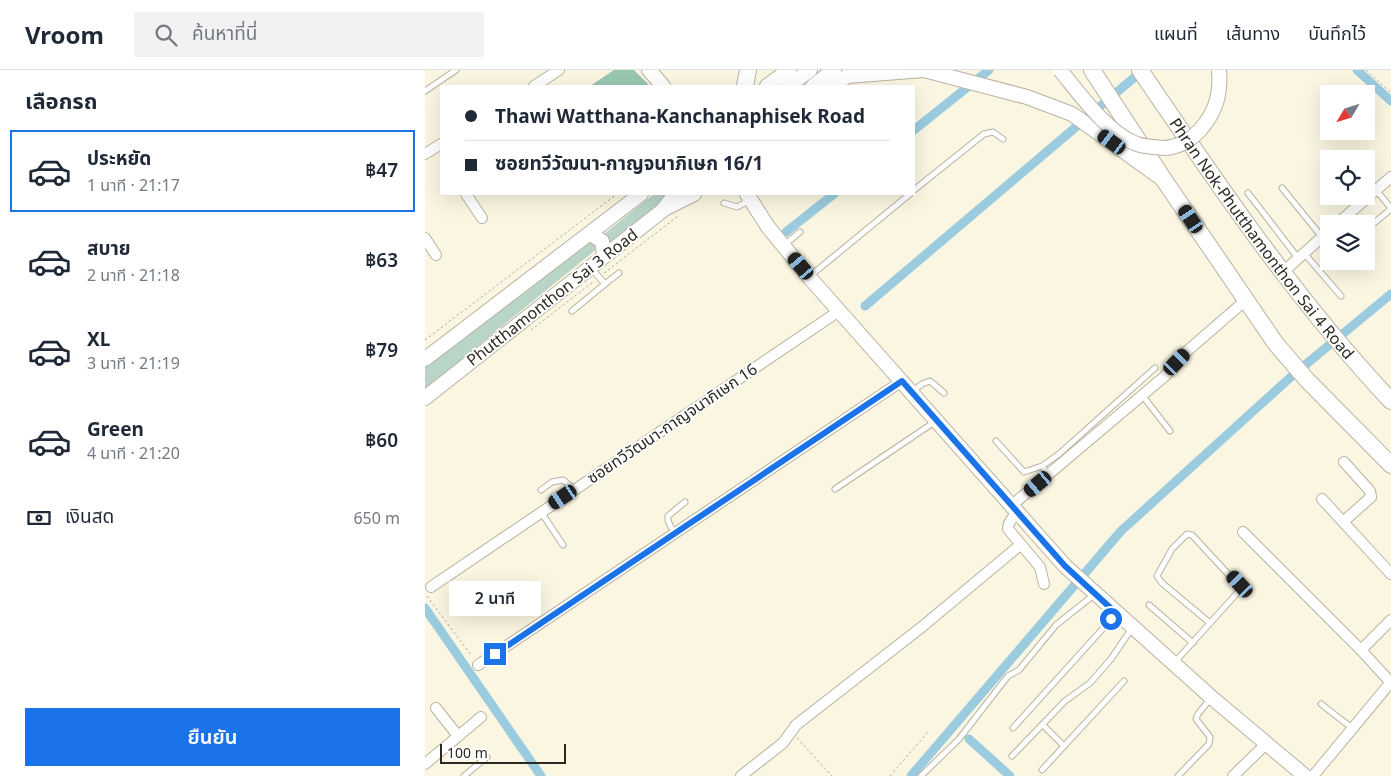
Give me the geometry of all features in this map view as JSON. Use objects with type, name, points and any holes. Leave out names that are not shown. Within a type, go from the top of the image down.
[{"type":"main road","points":[[649,70],[662,85]]},
{"type":"main road","points":[[745,85],[748,70]]},
{"type":"main road","points":[[768,85],[789,70]]},
{"type":"main road","points":[[814,85],[835,70]]},
{"type":"main road","points":[[834,85],[852,73],[924,70],[1027,97],[1072,114],[1164,180]]},
{"type":"main road","points":[[1060,70],[1080,96],[1119,133],[1136,144],[1168,148],[1181,144],[1197,134],[1208,121],[1216,104],[1220,89],[1219,70]]},
{"type":"main road","name":"Phran Nok-Phutthamonthon Sai 4 Road","points":[[1140,70],[1225,196],[1319,320],[1344,351],[1391,401]]},
{"type":"main road","points":[[790,85],[807,72]]},
{"type":"main road","points":[[1096,76],[1164,180],[1283,353],[1391,465]]},
{"type":"main road","name":"Phutthamonthon Sai 3 Road","points":[[425,359],[640,195]]},
{"type":"main road","name":"Phutthamonthon Sai 3 Road","points":[[425,398],[663,210],[674,195]]},
{"type":"main road","points":[[663,210],[692,195]]},
{"type":"main road","points":[[749,197],[783,246],[809,277],[912,392],[1013,510],[1065,566],[1265,745],[1306,776]]},
{"type":"main road","points":[[590,234],[602,241],[604,255]]},
{"type":"street","points":[[537,85],[559,70]]},
{"type":"street","points":[[425,154],[439,149]]},
{"type":"street","points":[[1347,215],[1391,177]]},
{"type":"street","points":[[467,195],[482,218]]},
{"type":"street","points":[[425,238],[436,255]]},
{"type":"street","points":[[1283,272],[1320,239]]},
{"type":"street","points":[[1044,584],[1040,567],[1008,529],[1013,510],[1045,471],[1142,396],[1187,352],[1246,300]]},
{"type":"street","name":"ซอยทวีวัฒนา-กาญจนาภิเษก 16","points":[[428,590],[574,489],[839,311]]},
{"type":"street","points":[[478,665],[902,381]]},
{"type":"street","points":[[1343,522],[1371,496],[1370,491],[1344,462]]},
{"type":"street","points":[[1322,499],[1391,574]]},
{"type":"street","points":[[1243,532],[1391,682],[1352,729],[1306,776]]},
{"type":"street","points":[[741,776],[783,744],[796,725],[923,626],[1020,545]]},
{"type":"street","points":[[1361,650],[1391,620]]},
{"type":"street","points":[[435,708],[458,736]]},
{"type":"street","points":[[425,764],[481,716]]},
{"type":"street","points":[[1233,776],[1265,745]]},
{"type":"lane","points":[[425,91],[456,70]]},
{"type":"lane","points":[[915,189],[984,134],[993,132],[1003,139]]},
{"type":"lane","points":[[1282,188],[1320,229]]},
{"type":"lane","points":[[1375,222],[1391,208],[1376,190]]},
{"type":"lane","points":[[1248,193],[1301,256],[1341,296]]},
{"type":"lane","points":[[809,277],[909,195]]},
{"type":"lane","points":[[725,203],[737,207],[749,197]]},
{"type":"lane","points":[[783,246],[801,232]]},
{"type":"lane","points":[[590,266],[605,284]]},
{"type":"lane","points":[[572,311],[619,273]]},
{"type":"lane","points":[[996,441],[1024,472],[1045,471],[1059,454],[1155,368]]},
{"type":"lane","points":[[912,392],[922,384],[930,381],[945,393]]},
{"type":"lane","points":[[1142,396],[1171,431]]},
{"type":"lane","points":[[835,489],[936,421]]},
{"type":"lane","points":[[541,490],[553,482],[563,480],[574,489]]},
{"type":"lane","points":[[674,533],[668,521],[668,516],[685,502]]},
{"type":"lane","points":[[541,512],[563,545]]},
{"type":"lane","points":[[1173,664],[1193,643],[1241,588],[1192,535],[1187,534],[1171,549],[1157,576],[1162,583],[1210,623]]},
{"type":"lane","points":[[921,776],[959,739],[1009,676],[1019,670],[1057,625],[1091,590]]},
{"type":"lane","points":[[1149,605],[1193,643]]},
{"type":"lane","points":[[1013,728],[1116,613]]},
{"type":"lane","points":[[1012,756],[1065,701],[1076,695],[1090,683],[1111,659],[1132,627]]},
{"type":"lane","points":[[1042,770],[1124,681]]},
{"type":"lane","points":[[1178,776],[1209,744],[1210,738],[1196,719],[1197,714],[1211,697]]},
{"type":"lane","points":[[1321,704],[1352,729]]},
{"type":"lane","points":[[1043,725],[1065,746]]},
{"type":"lane","points":[[463,776],[487,757]]},
{"type":"path","points":[[1366,70],[1391,93]]},
{"type":"path","points":[[425,340],[616,195]]},
{"type":"path","points":[[524,335],[685,210]]},
{"type":"path","points":[[428,590],[471,655]]},
{"type":"path","points":[[791,732],[832,776]]},
{"type":"path","points":[[890,776],[928,732]]},
{"type":"green space","points":[[614,70],[634,70],[649,85],[592,85]]},
{"type":"green space","points":[[653,195],[670,195],[665,202],[610,243],[604,234]]},
{"type":"green space","points":[[594,240],[598,248],[425,389],[425,364]]},
{"type":"waterway","points":[[915,129],[989,70]]},
{"type":"waterway","points":[[865,306],[1143,70]]},
{"type":"waterway","points":[[1357,70],[1391,101]]},
{"type":"waterway","points":[[786,232],[833,195]]},
{"type":"waterway","points":[[911,776],[1121,531],[1293,375],[1391,294]]},
{"type":"waterway","points":[[425,608],[541,776]]},
{"type":"waterway","points":[[969,739],[1010,776]]},
{"type":"route","points":[[495,654],[902,381],[1016,513],[1065,566],[1116,613],[1111,619]]}]
